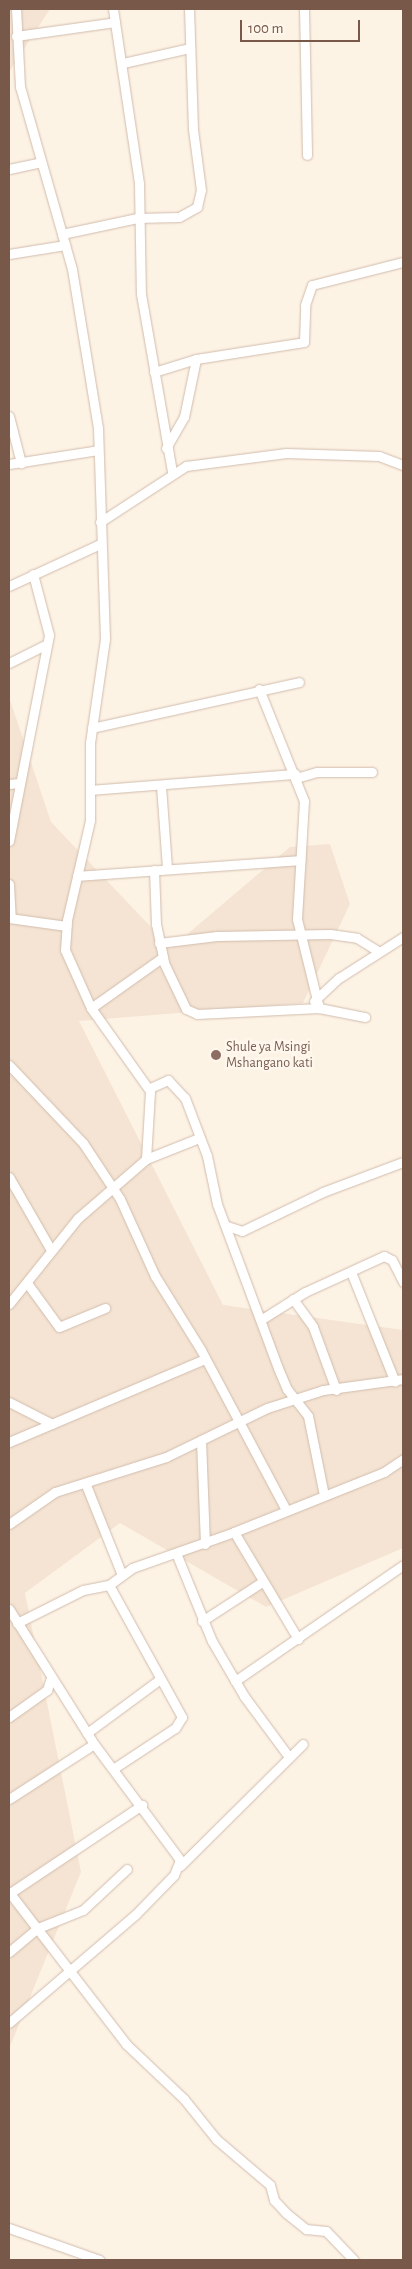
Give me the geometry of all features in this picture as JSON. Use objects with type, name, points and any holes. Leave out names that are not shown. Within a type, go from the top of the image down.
[{"type":"street","points":[[16,9],[20,87],[65,245],[92,389],[98,450],[105,639],[92,728],[90,820],[66,926],[66,950],[91,1008],[150,1088],[146,1159]]},
{"type":"street","points":[[113,9],[123,63],[139,184],[137,218],[141,294],[166,448],[172,472]]},
{"type":"street","points":[[62,234],[137,218],[179,217],[197,207],[201,190],[190,48],[189,9]]},
{"type":"street","points":[[304,9],[307,155]]},
{"type":"street","points":[[16,36],[115,22]]},
{"type":"street","points":[[123,63],[190,48]]},
{"type":"street","points":[[9,169],[40,162]]},
{"type":"street","points":[[9,254],[65,245]]},
{"type":"street","points":[[154,372],[196,359],[304,342],[305,305],[312,285],[403,262]]},
{"type":"street","points":[[166,448],[184,417],[196,359]]},
{"type":"street","points":[[9,416],[21,463]]},
{"type":"street","points":[[9,464],[98,450]]},
{"type":"street","points":[[100,522],[172,472],[286,453],[378,456],[403,464]]},
{"type":"street","points":[[9,586],[100,544]]},
{"type":"street","points":[[9,841],[48,634],[33,574]]},
{"type":"street","points":[[9,663],[47,644]]},
{"type":"street","points":[[92,728],[259,689],[299,682]]},
{"type":"street","points":[[259,689],[296,776],[305,818],[300,860],[299,936],[319,1008]]},
{"type":"street","points":[[91,790],[296,776],[317,772],[372,772]]},
{"type":"street","points":[[9,784],[19,783]]},
{"type":"street","points":[[161,786],[167,868]]},
{"type":"street","points":[[78,876],[167,868],[300,860]]},
{"type":"street","points":[[154,870],[159,943],[162,957],[179,1001],[197,1014],[319,1008],[365,1017]]},
{"type":"street","points":[[9,884],[10,918],[66,926]]},
{"type":"street","points":[[159,943],[217,936],[349,935],[379,952]]},
{"type":"street","points":[[308,1008],[316,998],[403,937]]},
{"type":"street","points":[[91,1008],[162,957]]},
{"type":"street","points":[[9,1065],[83,1143],[112,1186],[155,1276],[205,1359],[236,1421],[286,1510]]},
{"type":"street","points":[[150,1088],[163,1079],[174,1083],[185,1098],[226,1226],[262,1320],[295,1400],[308,1416],[324,1495]]},
{"type":"street","points":[[9,1304],[51,1250],[112,1186],[146,1159],[199,1138]]},
{"type":"street","points":[[226,1226],[242,1231],[323,1192],[403,1162]]},
{"type":"street","points":[[9,1177],[51,1250]]},
{"type":"street","points":[[262,1320],[293,1299],[384,1256],[392,1260],[403,1282]]},
{"type":"street","points":[[9,1524],[55,1492],[86,1485],[201,1440],[236,1421],[295,1400],[336,1390],[399,1380],[351,1272]]},
{"type":"street","points":[[27,1283],[60,1327],[106,1308]]},
{"type":"street","points":[[293,1299],[313,1327],[336,1390]]},
{"type":"street","points":[[9,1442],[205,1359]]},
{"type":"street","points":[[9,1402],[52,1424]]},
{"type":"street","points":[[201,1440],[205,1544]]},
{"type":"street","points":[[17,1623],[83,1590],[109,1585],[122,1575],[176,1553],[205,1544],[324,1495],[403,1459]]},
{"type":"street","points":[[86,1485],[122,1575]]},
{"type":"street","points":[[234,1532],[298,1640]]},
{"type":"street","points":[[176,1553],[202,1621],[235,1681],[289,1756]]},
{"type":"street","points":[[235,1681],[298,1640],[403,1565]]},
{"type":"street","points":[[202,1621],[262,1582]]},
{"type":"street","points":[[109,1585],[181,1721],[113,1769]]},
{"type":"street","points":[[9,1609],[94,1744],[177,1851],[180,1866]]},
{"type":"street","points":[[9,1717],[47,1690],[51,1678]]},
{"type":"street","points":[[87,1733],[159,1680]]},
{"type":"street","points":[[9,1799],[94,1744]]},
{"type":"street","points":[[9,2023],[67,1971],[135,1916],[180,1866],[303,1744]]},
{"type":"street","points":[[142,1805],[9,1892],[38,1928],[67,1971],[126,2044],[184,2099],[216,2139],[270,2185],[280,2208],[303,2227],[326,2231],[354,2260]]},
{"type":"street","points":[[9,1952],[38,1928],[83,1910],[126,1869]]},
{"type":"street","points":[[9,2228],[100,2260]]},
{"type":"shaded area","points":[[9,9],[50,9],[9,72]]},
{"type":"shaded area","points":[[9,697],[51,822],[171,948],[290,847],[330,844],[350,904],[303,1003],[79,1021],[223,1305],[403,1330],[403,1548],[266,1607],[120,1523],[25,1593],[81,1872],[9,2049]]},
{"type":"place","name":"Shule ya Msingi Mshangano kati","points":[[216,1055]]}]
